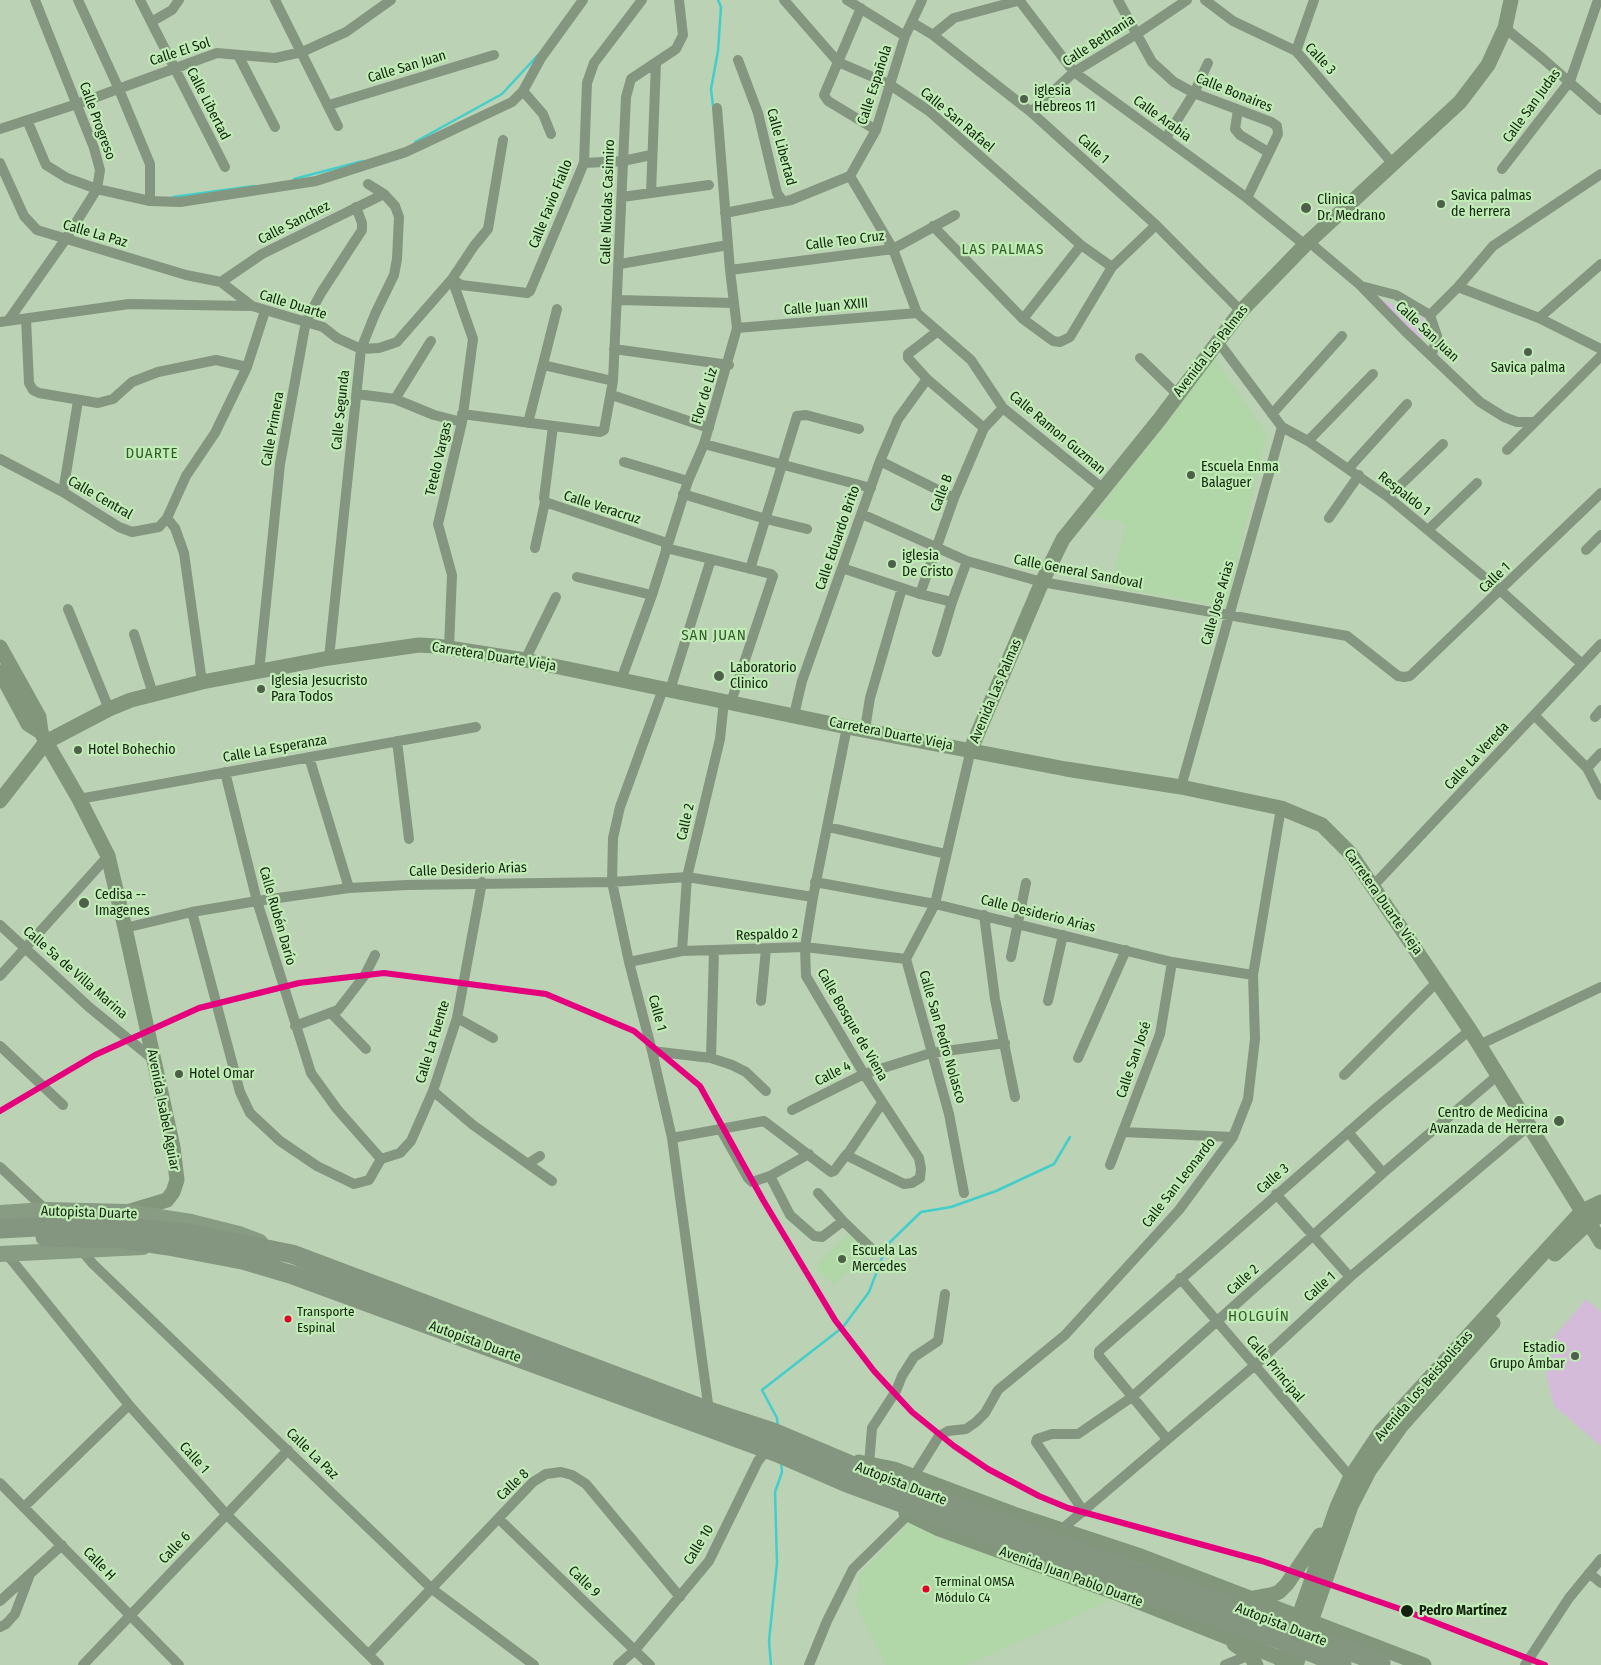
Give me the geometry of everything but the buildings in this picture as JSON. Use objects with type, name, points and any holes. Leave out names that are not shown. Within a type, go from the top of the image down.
[{"type":"highway","name":"Autopista Duarte","points":[[0,1229],[94,1224],[188,1233],[292,1254],[709,1411],[773,1445]]},
{"type":"highway","name":"Autopista Duarte","points":[[2,1251],[76,1237],[123,1239],[242,1260],[293,1275],[773,1445]]},
{"type":"highway","points":[[773,1445],[804,1454],[831,1456]]},
{"type":"highway","name":"Autopista Duarte","points":[[804,1454],[847,1483],[1384,1664]]},
{"type":"highway","name":"Autopista Duarte","points":[[831,1456],[1056,1544],[1342,1665]]},
{"type":"main road","name":"Avenida Las Palmas","points":[[971,749],[1042,582],[1063,539],[1241,311],[1307,244],[1460,102],[1488,65],[1505,28],[1511,0]]},
{"type":"main road","name":"Avenida Isabel Aguiar","points":[[0,647],[39,717],[43,737]]},
{"type":"main road","name":"Carretera Duarte Vieja","points":[[0,801],[43,737],[109,709],[153,694],[202,682],[329,658],[403,647],[449,648],[526,660],[1066,769],[1181,787],[1281,808],[1322,825],[1350,853],[1470,1030],[1590,1216],[1601,1242]]},
{"type":"main road","name":"Avenida Isabel Aguiar","points":[[0,672],[28,724],[43,737],[80,799],[108,856],[126,928],[174,1147],[177,1180],[173,1192],[167,1200],[127,1212]]},
{"type":"main road","name":"Avenida Los Beisbolistas","points":[[1291,1664],[1336,1507],[1355,1481],[1402,1425],[1601,1202]]},
{"type":"main road","name":"Autopista Duarte","points":[[0,1213],[46,1210],[127,1212],[191,1222],[239,1234],[292,1254]]},
{"type":"main road","name":"Autopista Duarte","points":[[2,1251],[168,1246]]},
{"type":"main road","name":"Autopista Duarte","points":[[831,1456],[894,1469],[1014,1514],[1138,1554],[1250,1598]]},
{"type":"main road","name":"Avenida Los Beisbolistas","points":[[1305,1619],[1351,1506],[1355,1481]]},
{"type":"main road","name":"Avenida Juan Pablo Duarte","points":[[847,1483],[940,1529],[1214,1631],[1256,1657]]},
{"type":"main road","points":[[1250,1598],[1271,1595],[1279,1592],[1288,1584],[1336,1507]]},
{"type":"main road","points":[[1250,1598],[1305,1619]]},
{"type":"main road","name":"Autopista Duarte","points":[[1305,1619],[1424,1665]]},
{"type":"main road","points":[[1256,1657],[1291,1664]]},
{"type":"street","name":"Calle Progreso","points":[[4,321],[65,240],[97,189],[100,170],[77,104],[35,0]]},
{"type":"street","points":[[78,0],[118,87],[150,164],[150,201]]},
{"type":"street","name":"Calle Libertad","points":[[140,0],[225,167]]},
{"type":"street","points":[[151,22],[172,10],[179,0]]},
{"type":"street","points":[[275,0],[338,126]]},
{"type":"street","name":"Calle El Sol","points":[[0,129],[77,104],[118,87],[217,53],[275,58],[302,52],[353,28],[391,0]]},
{"type":"street","name":"Calle Favio Fiallo","points":[[452,279],[461,285],[529,292],[584,163],[587,84],[594,63],[642,0]]},
{"type":"street","name":"Calle Nicolas Casimiro","points":[[554,426],[600,432],[604,430],[612,395],[613,381],[620,264],[626,97],[631,79],[676,49],[683,36],[679,0]]},
{"type":"street","name":"Calle San Rafael","points":[[784,0],[838,62],[889,84],[929,111],[1081,245],[1112,267]]},
{"type":"street","points":[[847,0],[905,36]]},
{"type":"street","name":"Calle Española","points":[[850,176],[876,130],[905,36],[922,0]]},
{"type":"street","points":[[933,35],[954,18],[1020,0]]},
{"type":"street","name":"Calle Arabia","points":[[1020,0],[1074,72],[1166,138],[1307,244]]},
{"type":"street","name":"Calle Bonaires","points":[[1118,0],[1135,35],[1152,62],[1174,82],[1194,93],[1276,126],[1278,134],[1247,198]]},
{"type":"street","name":"Calle Bethania","points":[[1031,112],[1074,72],[1135,35],[1187,0]]},
{"type":"street","name":"Calle 3","points":[[1205,0],[1233,22],[1296,51],[1393,164]]},
{"type":"street","points":[[1296,51],[1314,0]]},
{"type":"street","name":"Calle San Judas","points":[[1502,169],[1570,82],[1598,0]]},
{"type":"street","points":[[28,120],[46,164],[67,178],[97,189],[150,201],[180,202],[316,181],[406,152],[512,102],[523,91],[541,58],[578,2]]},
{"type":"street","points":[[861,8],[824,96],[828,101],[876,130]]},
{"type":"street","name":"Calle 1","points":[[912,23],[933,35],[1031,112],[1156,225],[1241,311]]},
{"type":"street","points":[[1505,28],[1601,110]]},
{"type":"street","name":"Calle San Juan","points":[[329,105],[494,54]]},
{"type":"street","points":[[238,55],[275,127]]},
{"type":"street","name":"Calle Libertad","points":[[738,60],[758,113],[777,194],[782,200],[791,200],[850,176]]},
{"type":"street","points":[[651,193],[656,62]]},
{"type":"street","points":[[1166,138],[1194,93],[1208,64]]},
{"type":"street","points":[[523,91],[544,114],[551,134]]},
{"type":"street","name":"Flor de Liz","points":[[621,680],[652,595],[683,494],[704,444],[729,365],[738,328],[733,303],[717,108]]},
{"type":"street","points":[[1238,110],[1235,129],[1240,135],[1268,152]]},
{"type":"street","points":[[361,349],[379,348],[397,342],[452,279],[488,229],[503,140]]},
{"type":"street","points":[[584,163],[623,161],[651,155]]},
{"type":"street","name":"Calle La Paz","points":[[0,163],[18,205],[30,224],[45,234],[186,275],[221,282]]},
{"type":"street","points":[[1430,314],[1458,287],[1493,246],[1601,174]]},
{"type":"street","name":"Calle Ramon Guzman","points":[[850,176],[894,249],[917,313],[971,360],[1003,408],[1102,488]]},
{"type":"street","name":"Calle Segunda","points":[[329,658],[361,349],[394,275],[397,259],[399,217],[395,206],[384,194],[368,184]]},
{"type":"street","points":[[622,197],[709,185]]},
{"type":"street","name":"Calle Sanchez","points":[[221,282],[262,254],[384,194]]},
{"type":"street","points":[[725,213],[782,200]]},
{"type":"street","name":"Calle Primera","points":[[259,672],[280,464],[306,321],[321,293],[362,230],[362,224],[356,207]]},
{"type":"street","name":"Calle Teo Cruz","points":[[730,270],[894,249],[955,215]]},
{"type":"street","points":[[933,226],[1023,320],[1053,341],[1060,342],[1070,337],[1112,267],[1156,225]]},
{"type":"street","name":"Calle San Juan","points":[[1307,244],[1360,285],[1404,331],[1432,354],[1480,402],[1504,417],[1522,423],[1536,422]]},
{"type":"street","points":[[620,264],[728,245]]},
{"type":"street","points":[[1023,320],[1081,245]]},
{"type":"street","points":[[1539,318],[1601,264]]},
{"type":"street","name":"Tetelo Vargas","points":[[449,648],[452,575],[438,524],[462,418],[473,339],[452,279]]},
{"type":"street","points":[[221,282],[252,306]]},
{"type":"street","points":[[1360,285],[1396,295],[1430,314],[1437,336],[1432,354]]},
{"type":"street","points":[[1458,287],[1539,318],[1601,349]]},
{"type":"street","points":[[618,300],[733,303]]},
{"type":"street","name":"Calle Duarte","points":[[4,321],[129,304],[252,306],[323,327],[337,338],[361,349]]},
{"type":"street","points":[[528,422],[557,309]]},
{"type":"street","points":[[202,682],[184,553],[175,528],[167,518],[186,476],[215,432],[247,368],[266,311]]},
{"type":"street","name":"Calle Juan XXIII","points":[[738,328],[917,313]]},
{"type":"street","points":[[26,319],[31,387],[39,393],[78,401],[105,402],[113,399],[140,378],[202,361],[216,360],[247,368]]},
{"type":"street","points":[[938,331],[908,354],[908,358],[927,379],[984,428]]},
{"type":"street","points":[[1272,414],[1342,336]]},
{"type":"street","name":"Respaldo 1","points":[[1217,340],[1282,427],[1308,441],[1349,468],[1388,497],[1501,591],[1582,664]]},
{"type":"street","points":[[395,399],[431,341]]},
{"type":"street","points":[[614,349],[729,365]]},
{"type":"street","points":[[1507,450],[1601,356]]},
{"type":"street","points":[[1140,358],[1177,394]]},
{"type":"street","points":[[543,365],[613,381]]},
{"type":"street","points":[[1308,441],[1373,374]]},
{"type":"street","name":"Calle Eduardo Brito","points":[[794,715],[802,681],[880,461],[898,419],[927,379]]},
{"type":"street","points":[[357,394],[395,399],[434,415],[528,422],[554,426]]},
{"type":"street","points":[[612,395],[709,428]]},
{"type":"street","points":[[63,492],[78,401]]},
{"type":"street","points":[[1349,468],[1407,404]]},
{"type":"street","name":"Calle B","points":[[920,594],[954,498],[984,428],[1003,408]]},
{"type":"street","points":[[750,569],[797,416],[806,416],[859,429]]},
{"type":"street","name":"Calle Veracruz","points":[[554,426],[545,502],[666,545],[773,576]]},
{"type":"street","name":"Calle Jose Arias","points":[[1181,787],[1282,427]]},
{"type":"street","points":[[704,444],[870,488]]},
{"type":"street","points":[[1388,497],[1443,444]]},
{"type":"street","name":"Calle Central","points":[[0,459],[63,492],[119,527],[132,532],[159,527],[167,518]]},
{"type":"street","points":[[880,461],[954,498]]},
{"type":"street","points":[[624,462],[688,481]]},
{"type":"street","points":[[1329,518],[1359,475]]},
{"type":"street","points":[[1428,530],[1477,483]]},
{"type":"street","name":"Calle 1","points":[[1404,677],[1410,676],[1501,591],[1601,493]]},
{"type":"street","points":[[683,494],[806,529]]},
{"type":"street","points":[[535,548],[545,502]]},
{"type":"street","name":"Calle General Sandoval","points":[[862,514],[967,562],[1042,582],[1300,626],[1347,636],[1398,676],[1404,677]]},
{"type":"street","points":[[1586,550],[1601,535]]},
{"type":"street","name":"Calle 1","points":[[709,1411],[672,1138],[629,962],[612,882],[614,838],[620,807],[667,689],[712,559]]},
{"type":"street","points":[[937,652],[952,602],[967,562]]},
{"type":"street","points":[[842,568],[920,594],[952,602]]},
{"type":"street","name":"Calle 2","points":[[682,951],[687,877],[728,702],[773,576]]},
{"type":"street","points":[[577,577],[652,595]]},
{"type":"street","points":[[865,729],[870,698],[902,588]]},
{"type":"street","points":[[526,660],[556,597]]},
{"type":"street","points":[[68,609],[109,709]]},
{"type":"street","points":[[134,634],[153,694]]},
{"type":"street","name":"Calle La Vereda","points":[[1373,886],[1601,644]]},
{"type":"street","points":[[1535,716],[1587,768],[1601,795]]},
{"type":"street","name":"Calle Bosque de Viena","points":[[847,726],[828,827],[815,882],[805,947],[806,976],[882,1103],[919,1158],[922,1169],[920,1178],[912,1183],[904,1184],[847,1155]]},
{"type":"street","name":"Calle La Esperanza","points":[[80,799],[476,727]]},
{"type":"street","points":[[397,741],[409,839]]},
{"type":"street","name":"Calle San Pedro Nolasco","points":[[964,1193],[950,1114],[931,1053],[906,959],[935,904],[971,749]]},
{"type":"street","points":[[1587,768],[1601,753]]},
{"type":"street","points":[[309,757],[349,888]]},
{"type":"street","name":"Calle Rubén Darío","points":[[225,772],[257,901],[310,1073],[337,1109],[381,1159]]},
{"type":"street","name":"Calle San Leonardo","points":[[914,1476],[939,1436],[948,1431],[966,1429],[976,1422],[985,1413],[998,1390],[1064,1335],[1179,1210],[1233,1137],[1248,1099],[1255,1039],[1253,975],[1281,808]]},
{"type":"street","points":[[828,827],[946,854]]},
{"type":"street","points":[[0,976],[108,856]]},
{"type":"street","name":"Calle Desiderio Arias","points":[[126,928],[192,912],[349,888],[482,882],[612,882],[687,877],[813,896]]},
{"type":"street","name":"Calle La Fuente","points":[[381,1159],[400,1153],[411,1141],[433,1090],[457,1018],[482,882]]},
{"type":"street","name":"Calle Desiderio Arias","points":[[815,882],[935,904],[1172,962],[1253,975]]},
{"type":"street","points":[[1011,957],[1026,883]]},
{"type":"street","points":[[192,912],[240,1092],[250,1113],[280,1141],[317,1166],[354,1184],[369,1180],[381,1159]]},
{"type":"street","points":[[984,915],[995,1000],[1015,1096]]},
{"type":"street","name":"Calle 5a de Villa Marina","points":[[0,926],[90,1007],[154,1060]]},
{"type":"street","points":[[1048,1001],[1064,935]]},
{"type":"street","name":"Respaldo 2","points":[[629,962],[682,951],[805,947],[906,959]]},
{"type":"street","points":[[761,1001],[766,948]]},
{"type":"street","points":[[712,1058],[714,950]]},
{"type":"street","points":[[1078,1058],[1126,950]]},
{"type":"street","points":[[295,1026],[332,1014],[351,994],[375,955]]},
{"type":"street","name":"Calle San José","points":[[1110,1165],[1160,1034],[1172,962]]},
{"type":"street","points":[[1344,1075],[1438,981]]},
{"type":"street","points":[[1479,1045],[1601,987]]},
{"type":"street","points":[[332,1014],[366,1049]]},
{"type":"street","points":[[457,1018],[493,1038]]},
{"type":"street","name":"Calle 3","points":[[1132,1397],[1098,1354],[1180,1278],[1276,1194],[1470,1030]]},
{"type":"street","name":"Calle 4","points":[[792,1110],[864,1074],[931,1053],[1005,1043]]},
{"type":"street","points":[[0,1046],[63,1105]]},
{"type":"street","points":[[652,1051],[712,1058],[746,1072],[766,1091]]},
{"type":"street","name":"Calle 2","points":[[1084,1512],[1036,1440],[1052,1434],[1078,1434],[1132,1397],[1383,1173],[1498,1075]]},
{"type":"street","points":[[433,1090],[473,1125],[552,1181]]},
{"type":"street","points":[[672,1138],[764,1121],[833,1172],[847,1155],[882,1103]]},
{"type":"street","name":"Calle 1","points":[[1062,1529],[1254,1366],[1350,1278],[1530,1125]]},
{"type":"street","points":[[720,1128],[752,1182],[770,1176],[809,1154]]},
{"type":"street","points":[[1123,1132],[1233,1137]]},
{"type":"street","points":[[1348,1132],[1383,1173]]},
{"type":"street","points":[[529,1164],[540,1156]]},
{"type":"street","points":[[0,1167],[46,1210]]},
{"type":"street","points":[[770,1176],[790,1215],[814,1236],[822,1237],[843,1222]]},
{"type":"street","points":[[818,1193],[843,1222],[871,1248]]},
{"type":"street","points":[[1276,1194],[1350,1278]]},
{"type":"street","name":"Calle La Paz","points":[[82,1250],[93,1264],[432,1589],[534,1665]]},
{"type":"street","name":"Calle 1","points":[[2,1251],[129,1406],[226,1514],[379,1665]]},
{"type":"street","name":"Calle Principal","points":[[1180,1278],[1355,1481]]},
{"type":"street","points":[[869,1464],[872,1428],[896,1391],[902,1376],[914,1357],[938,1341],[945,1294]]},
{"type":"street","points":[[1132,1397],[1167,1439]]},
{"type":"street","points":[[24,1507],[129,1406]]},
{"type":"street","name":"Calle 10","points":[[618,1665],[635,1650],[709,1561],[758,1461],[773,1445]]},
{"type":"street","name":"Calle 6","points":[[82,1665],[288,1450]]},
{"type":"street","name":"Calle 8","points":[[369,1654],[534,1482],[546,1474],[561,1472],[572,1475],[586,1484],[680,1597]]},
{"type":"street","name":"Calle H","points":[[0,1483],[179,1665]]},
{"type":"street","points":[[809,1665],[827,1621],[853,1569],[909,1514]]},
{"type":"street","name":"Calle 9","points":[[499,1519],[650,1665]]},
{"type":"street","points":[[0,1601],[62,1545]]},
{"type":"street","points":[[1525,1665],[1589,1573],[1601,1559]]},
{"type":"street","points":[[1589,1573],[1601,1583]]},
{"type":"street","points":[[0,1627],[6,1624],[15,1614],[30,1574]]},
{"type":"street","points":[[1225,1665],[1256,1657]]},
{"type":"shaded area","points":[[1380,299],[1425,319],[1421,342]]},
{"type":"shaded area","name":"Escuela Enma Balaguer","points":[[1214,357],[1267,434],[1227,606],[1110,587],[1126,523],[1093,516]]},
{"type":"shaded area","name":"Escuela Las Mercedes","points":[[849,1233],[868,1251],[834,1286],[815,1267]]},
{"type":"shaded area","name":"Estadio Grupo Ámbar","points":[[1586,1299],[1601,1312],[1601,1446],[1554,1406],[1546,1374],[1553,1338]]},
{"type":"shaded area","points":[[910,1521],[1111,1600],[967,1665],[886,1665],[856,1605],[860,1574]]},
{"type":"waterway","points":[[713,106],[711,89],[718,51],[721,7],[718,0]]},
{"type":"waterway","points":[[415,142],[502,94],[538,55]]},
{"type":"waterway","points":[[294,179],[363,161]]},
{"type":"waterway","points":[[173,197],[254,186]]},
{"type":"waterway","points":[[778,1427],[777,1418],[762,1390],[843,1327],[869,1292],[887,1245],[921,1212],[951,1207],[996,1191],[1054,1164],[1070,1137]]},
{"type":"waterway","points":[[771,1665],[769,1641],[777,1563],[775,1492],[782,1472],[781,1462]]},
{"type":"transit line","points":[[0,1111],[95,1055],[199,1008],[299,983],[384,973],[546,994],[634,1031],[700,1086],[763,1200],[835,1320],[874,1371],[912,1412],[954,1446],[988,1469],[1039,1496],[1068,1508],[1262,1561],[1406,1611],[1545,1665]]},
{"type":"place","name":"iglesia Hebreos 11","points":[[1024,99]]},
{"type":"place","name":"Savica palmas de herrera","points":[[1441,204]]},
{"type":"place","name":"Clinica Dr. Medrano","points":[[1306,208]]},
{"type":"place","name":"Savica palma","points":[[1528,352]]},
{"type":"place","name":"Escuela Enma Balaguer","points":[[1191,475]]},
{"type":"place","name":"iglesia De Cristo","points":[[892,564]]},
{"type":"place","name":"Laboratorio Clinico","points":[[719,676]]},
{"type":"place","name":"Iglesia Jesucristo Para Todos","points":[[261,689]]},
{"type":"place","name":"Hotel Bohechio","points":[[78,750]]},
{"type":"place","name":"Cedisa -- Imagenes","points":[[84,903]]},
{"type":"place","name":"Hotel Omar","points":[[179,1074]]},
{"type":"place","name":"Centro de Medicina Avanzada de Herrera","points":[[1559,1121]]},
{"type":"place","name":"Escuela Las Mercedes","points":[[842,1259]]},
{"type":"place","name":"Transporte Espinal","points":[[288,1319]]},
{"type":"place","name":"Estadio Grupo Ámbar","points":[[1575,1356]]},
{"type":"place","name":"Terminal OMSA Módulo C4","points":[[926,1589]]},
{"type":"place","name":"Pedro Martínez","points":[[1407,1611]]},
{"type":"district","name":"LAS PALMAS","points":[[1003,250]]},
{"type":"district","name":"DUARTE","points":[[152,454]]},
{"type":"district","name":"SAN JUAN","points":[[714,636]]},
{"type":"district","name":"HOLGUÍN","points":[[1259,1317]]}]
